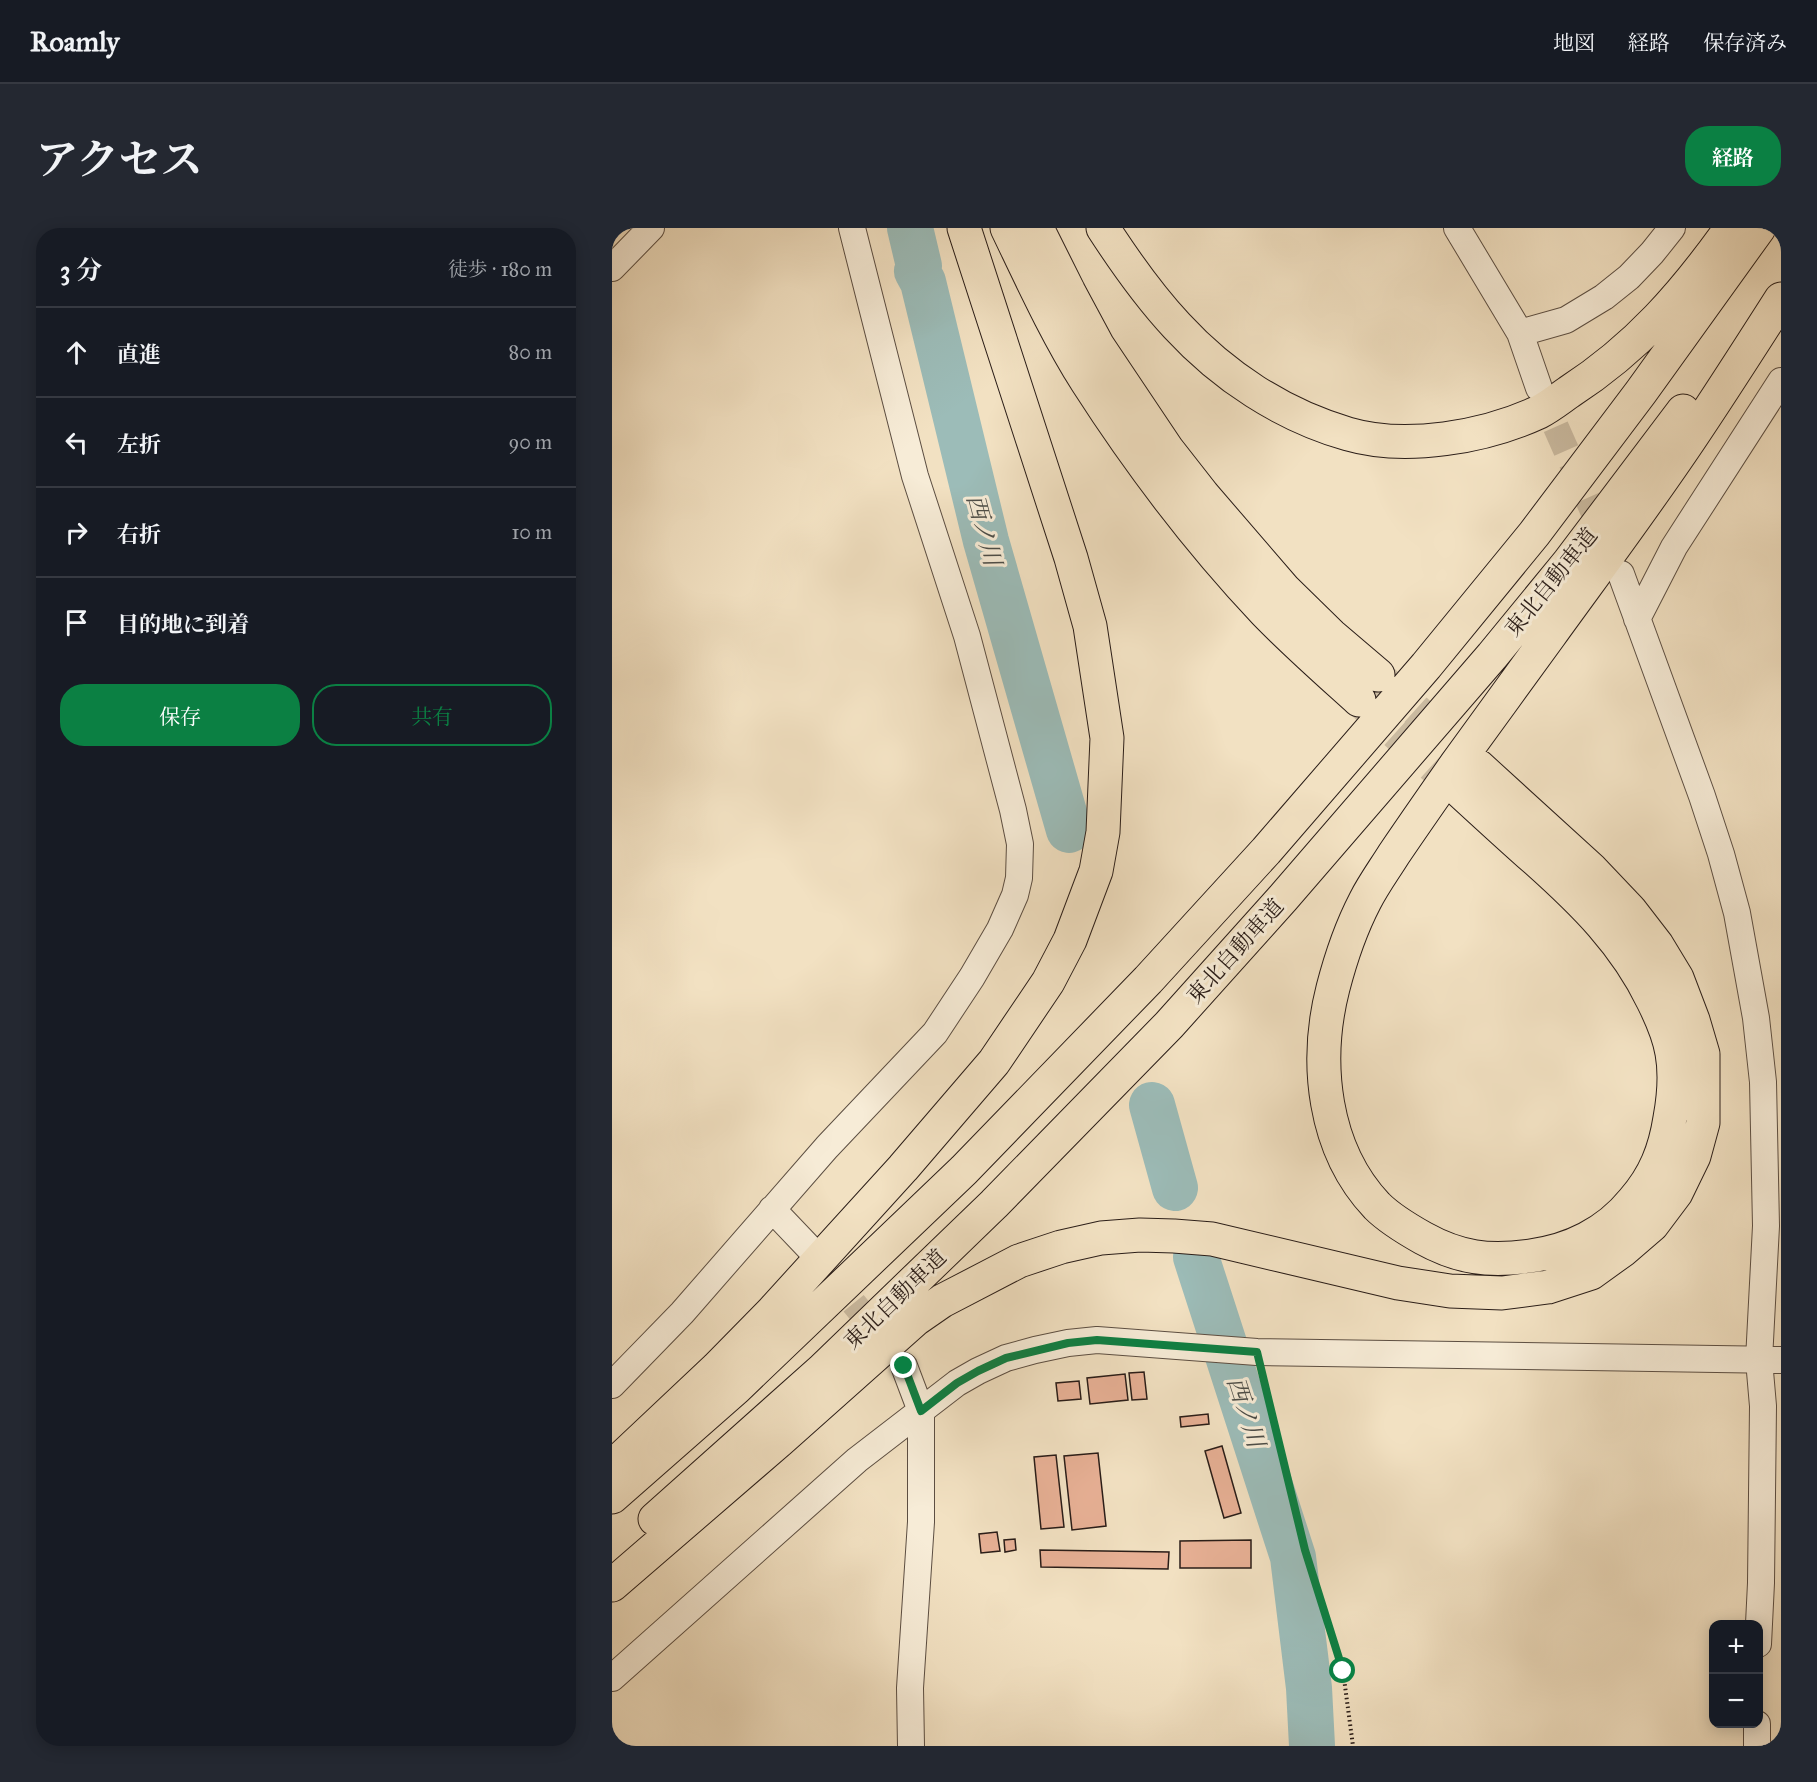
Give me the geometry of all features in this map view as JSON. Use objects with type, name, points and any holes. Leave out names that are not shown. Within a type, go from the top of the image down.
[{"type":"highway","points":[[612,1467],[717,1368],[772,1312],[903,1168],[994,1062],[1048,982],[1070,940],[1096,871],[1104,832],[1107,738],[1090,626],[964,228]]},
{"type":"highway","points":[[1007,228],[1049,313],[1086,380],[1149,472],[1225,566],[1265,612],[1305,652],[1368,688],[1331,635],[1284,589],[1203,495],[1167,449],[1098,346],[1037,228]]},
{"type":"highway","points":[[1103,228],[1176,326],[1241,383],[1275,404],[1314,422],[1349,435],[1390,441],[1431,441],[1469,435],[1505,425],[1540,411],[1609,364],[1641,336],[1690,284],[1731,228]]},
{"type":"highway","name":"東北自動車道","points":[[612,1497],[744,1381],[964,1170],[1148,980],[1266,851],[1426,666],[1534,534],[1641,392],[1759,228]]},
{"type":"highway","name":"東北自動車道","points":[[612,1557],[822,1370],[994,1204],[1169,1024],[1283,898],[1492,656],[1589,535],[1781,276]]},
{"type":"highway","points":[[612,1585],[916,1319],[942,1301],[1018,1261],[1061,1247],[1101,1238],[1140,1235],[1174,1236],[1212,1239],[1398,1283],[1450,1291],[1502,1293],[1548,1287],[1591,1273],[1623,1250],[1652,1224],[1676,1193],[1694,1156],[1703,1123],[1703,1054],[1677,978],[1657,945],[1630,910],[1585,864],[1469,778],[1608,931],[1629,957],[1646,986],[1672,1051],[1675,1086],[1665,1146],[1653,1173],[1634,1201],[1608,1225],[1579,1243],[1548,1254],[1514,1258],[1471,1258],[1436,1245],[1404,1228],[1377,1205],[1358,1180],[1339,1148],[1329,1116],[1323,1074],[1324,1029],[1333,988],[1345,951],[1364,902],[1387,865],[1426,805],[1589,582],[1688,441],[1781,299]]},
{"type":"street","points":[[612,268],[651,228]]},
{"type":"street","points":[[612,1384],[682,1314],[826,1147],[935,1033],[1000,929],[1015,895],[1019,878],[1020,844],[1013,810],[967,636],[915,476],[852,228]]},
{"type":"street","points":[[1457,228],[1520,333],[1539,388]]},
{"type":"street","points":[[1520,333],[1566,320],[1604,297],[1652,254],[1672,228]]},
{"type":"street","points":[[1637,619],[1674,547],[1781,381]]},
{"type":"street","points":[[1621,574],[1721,854],[1737,913],[1756,1018],[1763,1082],[1770,1360],[1763,1418],[1759,1620]]},
{"type":"street","points":[[772,1209],[813,1252]]},
{"type":"street","points":[[612,1678],[856,1460],[957,1383],[1006,1358],[1035,1350],[1097,1340],[1257,1352],[1770,1360]]},
{"type":"street","points":[[904,1366],[921,1411],[921,1522],[910,1688],[910,1746]]},
{"type":"street","points":[[1757,1728],[1757,1746]]},
{"type":"path","points":[[1257,1352],[1305,1550],[1343,1671],[1353,1746]]},
{"type":"building","points":[[1144,1372],[1147,1399],[1132,1400],[1129,1373]]},
{"type":"building","points":[[1125,1374],[1128,1400],[1090,1404],[1087,1378]]},
{"type":"building","points":[[1079,1381],[1081,1399],[1058,1401],[1056,1383]]},
{"type":"building","points":[[1208,1414],[1209,1424],[1181,1427],[1180,1417]]},
{"type":"building","points":[[1222,1446],[1241,1513],[1224,1518],[1205,1451]]},
{"type":"building","points":[[1098,1453],[1106,1526],[1072,1530],[1064,1456]]},
{"type":"building","points":[[1056,1455],[1064,1527],[1041,1529],[1034,1457]]},
{"type":"building","points":[[997,1532],[1000,1551],[981,1553],[979,1534]]},
{"type":"building","points":[[1015,1539],[1016,1550],[1005,1552],[1004,1540]]},
{"type":"building","points":[[1251,1540],[1251,1568],[1180,1568],[1180,1541]]},
{"type":"building","points":[[1040,1550],[1169,1552],[1168,1569],[1041,1567]]},
{"type":"waterway","name":"西ノ川","points":[[910,228],[919,266],[917,271],[923,282],[986,541],[1069,830]]},
{"type":"waterway","name":"西ノ川","points":[[1152,1105],[1175,1188]]},
{"type":"waterway","name":"西ノ川","points":[[1196,1257],[1293,1557],[1309,1688],[1312,1746]]},
{"type":"tunnel","points":[[1540,391],[1604,536]]},
{"type":"tunnel","points":[[1379,677],[1478,766]]},
{"type":"tunnel","points":[[1359,700],[1460,791]]},
{"type":"tunnel","points":[[829,1273],[882,1338]]},
{"type":"route","points":[[904,1366],[921,1411],[957,1383],[1006,1358],[1068,1343],[1097,1340],[1257,1352],[1305,1550],[1343,1671]]}]
